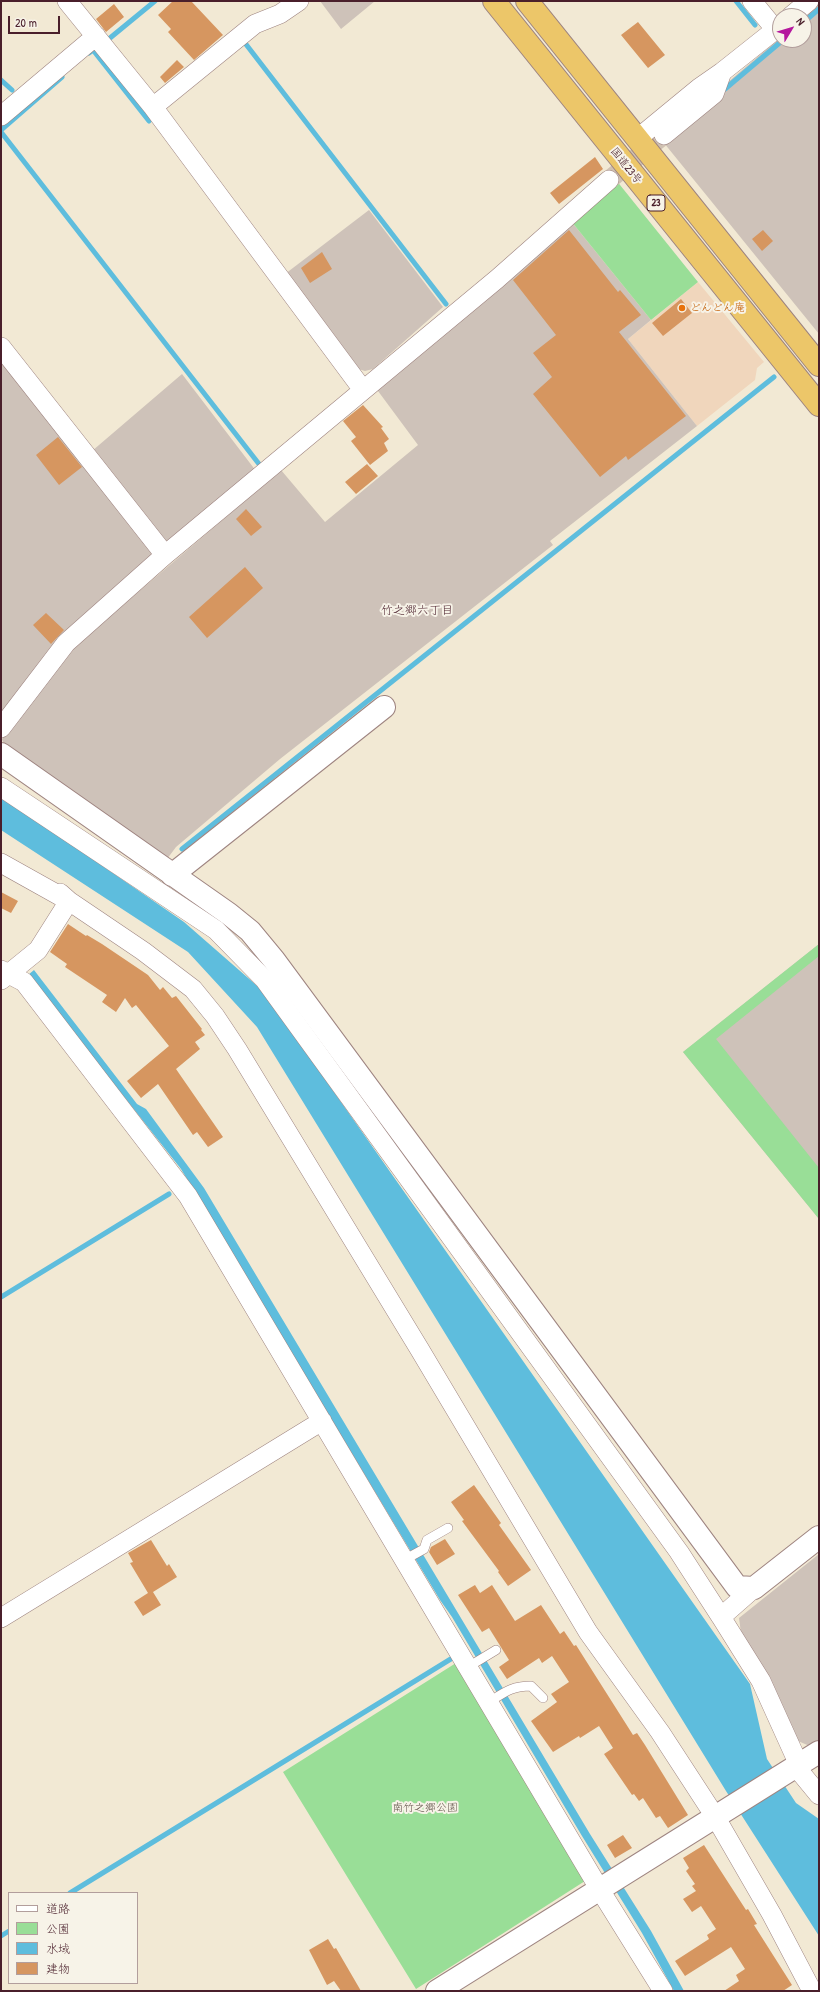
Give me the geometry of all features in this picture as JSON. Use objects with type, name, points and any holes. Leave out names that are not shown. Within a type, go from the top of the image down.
[{"type":"highway","name":"国道23号","points":[[494,1],[819,405]]},
{"type":"highway","name":"23","points":[[528,1],[819,365]]},
{"type":"street","points":[[67,1],[153,107],[363,390]]},
{"type":"street","points":[[153,107],[255,24],[280,14],[299,1]]},
{"type":"street","points":[[752,1],[772,22]]},
{"type":"street","points":[[801,8],[809,1]]},
{"type":"street","points":[[637,139],[699,88],[772,33]]},
{"type":"street","points":[[1,116],[96,36]]},
{"type":"street","points":[[664,135],[714,94],[722,72]]},
{"type":"street","points":[[1,728],[66,643],[165,555],[497,279],[609,180]]},
{"type":"street","points":[[1,347],[165,555]]},
{"type":"street","points":[[172,875],[384,707]]},
{"type":"street","points":[[1,754],[229,914],[250,931],[274,960],[729,1577],[737,1587],[754,1588]]},
{"type":"street","points":[[1,787],[216,930],[264,979],[679,1552],[761,1681],[794,1768],[819,1795]]},
{"type":"street","points":[[1,849],[24,862],[70,901],[142,951],[193,989],[215,1016],[237,1049],[416,1343],[588,1632],[660,1732],[723,1813],[772,1915],[812,1991]]},
{"type":"street","points":[[1,863],[70,901]]},
{"type":"street","points":[[4,975],[38,950],[70,901]]},
{"type":"street","points":[[4,975],[24,982],[176,1180],[471,1665],[604,1887],[663,1991]]},
{"type":"street","points":[[1,1618],[322,1421]]},
{"type":"street","points":[[721,1617],[754,1588],[819,1537]]},
{"type":"street","points":[[437,1991],[628,1873],[819,1752]]},
{"type":"lane","points":[[407,1559],[424,1549],[427,1540],[448,1528]]},
{"type":"lane","points":[[471,1665],[496,1650]]},
{"type":"lane","points":[[491,1700],[520,1686],[531,1686],[543,1698]]},
{"type":"shaded area","points":[[320,1],[375,1],[341,29]]},
{"type":"shaded area","points":[[819,4],[819,334],[664,143],[725,93],[721,88],[772,45],[772,48],[812,48],[812,10]]},
{"type":"shaded area","points":[[369,210],[443,307],[373,369],[365,371],[355,368],[285,274]]},
{"type":"shaded area","points":[[571,221],[651,320],[628,339],[697,426],[550,541],[553,545],[280,759],[176,847],[167,859],[5,748],[2,739],[59,664],[82,640],[281,470],[325,522],[418,445],[378,391],[379,385]]},
{"type":"shaded area","points":[[698,282],[764,362],[757,368],[755,380],[697,426],[628,339]]},
{"type":"shaded area","points":[[1,362],[154,548],[151,557],[1,715]]},
{"type":"shaded area","points":[[182,374],[256,471],[171,542],[163,542],[92,451]]},
{"type":"shaded area","points":[[819,944],[819,1219],[683,1052]]},
{"type":"shaded area","points":[[819,1554],[819,1743],[812,1747],[798,1741],[741,1633],[739,1618]]},
{"type":"green space","points":[[616,180],[698,282],[651,320],[571,221]]},
{"type":"green space","points":[[819,944],[819,956],[716,1039],[819,1168],[819,1219],[683,1052]]},
{"type":"green space","name":"南竹之郷公園","points":[[456,1663],[585,1881],[416,1989],[283,1772]]},
{"type":"water","points":[[1,796],[184,922],[263,991],[750,1684],[767,1759],[796,1803],[819,1819],[819,1936],[726,1791],[257,1027],[188,952],[1,830]]},
{"type":"water","points":[[34,970],[137,1104],[146,1109],[204,1188],[590,1834],[651,1931],[684,1991],[674,1991],[642,1933],[582,1836],[452,1617],[440,1600],[181,1169],[28,975]]},
{"type":"building","points":[[173,1],[191,1],[223,35],[194,60],[168,32],[171,29],[158,15]]},
{"type":"building","points":[[114,4],[124,17],[106,32],[96,19]]},
{"type":"building","points":[[638,22],[665,55],[648,68],[621,35]]},
{"type":"building","points":[[177,60],[184,67],[165,83],[160,77]]},
{"type":"building","points":[[595,157],[603,169],[559,204],[550,193]]},
{"type":"building","points":[[569,230],[618,292],[620,290],[641,315],[619,332],[686,416],[628,460],[626,456],[600,477],[533,394],[552,377],[533,353],[556,335],[513,280]]},
{"type":"building","points":[[763,230],[773,241],[762,251],[752,239]]},
{"type":"building","points":[[322,252],[332,269],[310,283],[301,268]]},
{"type":"building","points":[[681,299],[692,313],[663,336],[652,323]]},
{"type":"building","points":[[363,405],[383,427],[381,428],[389,439],[384,443],[388,451],[370,465],[351,441],[356,437],[343,421]]},
{"type":"building","points":[[58,437],[82,467],[59,485],[36,455]]},
{"type":"building","points":[[367,464],[378,476],[356,494],[345,482]]},
{"type":"building","points":[[246,509],[262,527],[251,536],[236,519]]},
{"type":"building","points":[[245,567],[263,588],[207,638],[189,617]]},
{"type":"building","points":[[46,613],[64,630],[51,644],[33,625]]},
{"type":"building","points":[[1,892],[18,901],[11,913],[1,908]]},
{"type":"building","points":[[68,924],[86,936],[87,935],[102,944],[148,975],[160,990],[163,987],[172,998],[176,996],[202,1029],[201,1030],[205,1035],[195,1042],[200,1049],[176,1069],[223,1137],[208,1147],[197,1132],[193,1135],[158,1084],[141,1098],[127,1081],[169,1046],[136,1005],[132,1008],[125,998],[116,1012],[102,1002],[107,995],[65,967],[67,964],[50,952]]},
{"type":"building","points":[[474,1485],[501,1523],[499,1525],[531,1570],[508,1586],[498,1572],[499,1571],[462,1521],[464,1520],[451,1502]]},
{"type":"building","points":[[445,1539],[455,1554],[437,1565],[429,1552],[431,1547]]},
{"type":"building","points":[[151,1540],[167,1566],[169,1564],[177,1577],[153,1592],[161,1605],[143,1616],[134,1602],[148,1593],[130,1563],[133,1562],[128,1553]]},
{"type":"building","points":[[475,1585],[480,1593],[492,1585],[515,1621],[541,1605],[560,1634],[564,1631],[574,1646],[576,1645],[633,1735],[637,1733],[645,1745],[688,1815],[668,1828],[660,1816],[656,1818],[643,1798],[639,1801],[634,1794],[632,1795],[604,1754],[613,1748],[599,1726],[553,1752],[531,1721],[557,1702],[551,1694],[569,1682],[552,1656],[542,1663],[539,1658],[507,1679],[499,1667],[509,1660],[489,1628],[482,1632],[458,1595]]},
{"type":"building","points":[[623,1835],[632,1848],[615,1858],[607,1845]]},
{"type":"building","points":[[704,1845],[746,1910],[748,1909],[757,1924],[754,1925],[792,1985],[783,1991],[724,1991],[739,1981],[736,1975],[745,1969],[731,1947],[685,1976],[675,1961],[709,1939],[707,1935],[716,1929],[701,1906],[692,1912],[683,1899],[696,1891],[692,1886],[695,1884],[686,1871],[689,1868],[683,1858]]},
{"type":"building","points":[[328,1939],[334,1949],[336,1948],[361,1991],[341,1991],[334,1981],[327,1985],[309,1950]]},
{"type":"waterway","points":[[110,38],[155,1]]},
{"type":"waterway","points":[[736,1],[755,25]]},
{"type":"waterway","points":[[812,15],[819,9]]},
{"type":"waterway","points":[[245,43],[446,304]]},
{"type":"waterway","points":[[725,89],[774,48]]},
{"type":"waterway","points":[[89,53],[93,50],[149,121]]},
{"type":"waterway","points":[[1,130],[62,77]]},
{"type":"waterway","points":[[1,80],[12,90]]},
{"type":"waterway","points":[[1,132],[259,464]]},
{"type":"waterway","points":[[182,849],[774,377]]},
{"type":"waterway","points":[[1,1297],[169,1194]]},
{"type":"waterway","points":[[72,1892],[454,1657]]},
{"type":"waterway","points":[[1,1936],[8,1932]]},
{"type":"tunnel","points":[[609,180],[664,135]]},
{"type":"place","name":"どんどん庵","points":[[682,308]]},
{"type":"district","name":"竹之郷六丁目","points":[[417,611]]}]
